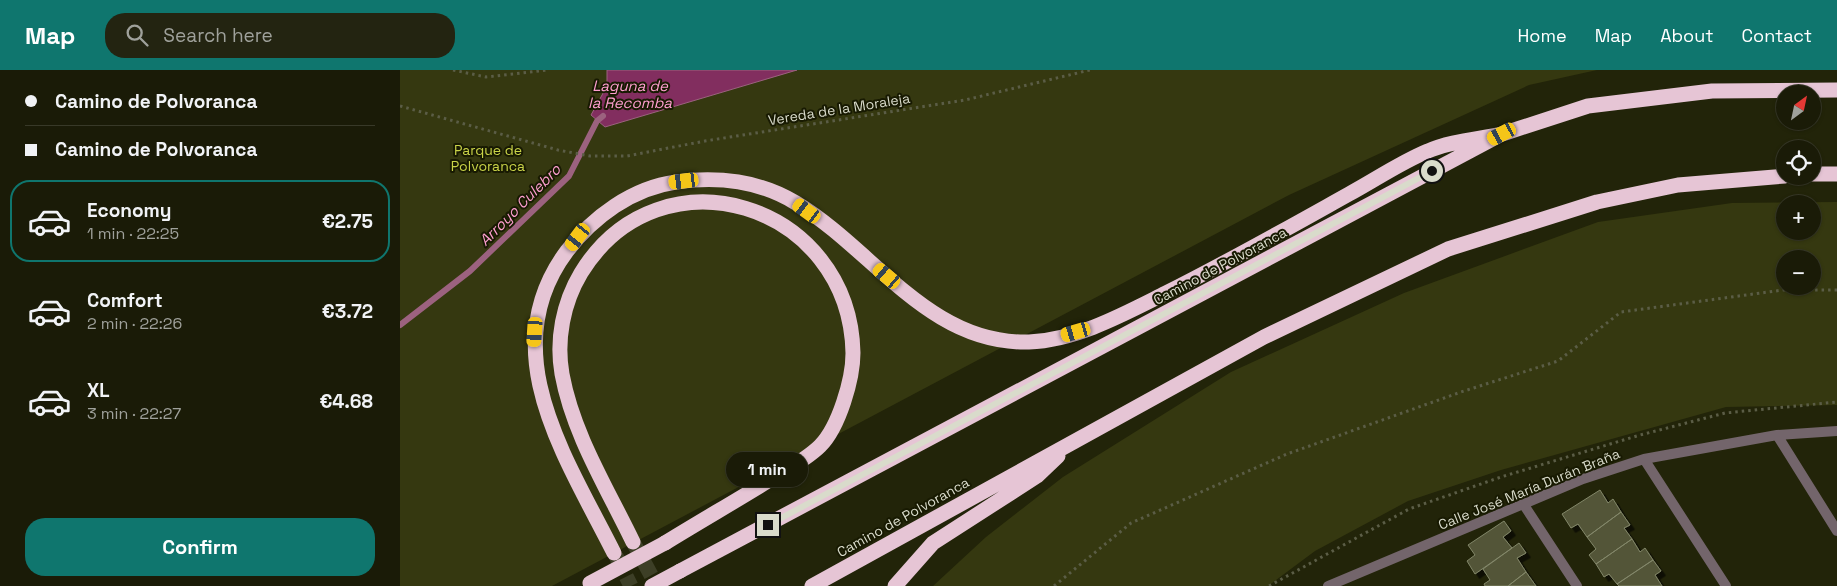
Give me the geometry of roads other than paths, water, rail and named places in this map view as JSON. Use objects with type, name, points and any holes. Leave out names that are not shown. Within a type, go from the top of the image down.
[{"type":"highway","name":"Camino de Polvoranca","points":[[652,586],[1502,134],[1588,106],[1712,91],[1837,90]]},
{"type":"highway","points":[[614,553],[561,448],[547,415],[538,380],[534,342],[540,303],[559,262],[578,237],[598,218],[634,194],[668,183],[701,178],[742,182],[769,190],[795,202],[829,227],[933,314],[980,336],[1031,342],[1085,330],[1128,312],[1197,277],[1430,150],[1502,134]]},
{"type":"highway","points":[[1821,174],[1837,174]]},
{"type":"highway","name":"Camino de Polvoranca","points":[[812,586],[1264,337],[1448,249],[1615,198],[1678,185],[1776,177]]},
{"type":"highway","points":[[586,584],[665,543],[784,471],[820,446],[836,420],[848,388],[853,362],[852,333],[846,309],[827,267],[814,248],[795,231],[773,218],[748,209],[696,202],[670,205],[636,218],[603,243],[590,259],[569,297],[562,330],[562,374],[577,430],[633,542]]},
{"type":"highway","points":[[895,586],[933,543],[1037,476],[1074,442]]},
{"type":"street","name":"Calle José María Durán Braña","points":[[1328,586],[1583,479],[1644,458],[1777,435],[1837,431]]},
{"type":"street","points":[[1777,435],[1837,531]]},
{"type":"street","points":[[1644,458],[1726,586]]},
{"type":"street","points":[[1524,504],[1577,586]]},
{"type":"water","name":"Laguna de la Recomba","points":[[607,70],[797,70],[605,127],[591,115],[607,86]]},
{"type":"waterway","name":"Arroyo Culebro","points":[[400,325],[470,271],[569,176],[597,121],[603,116]]},
{"type":"tunnel","points":[[633,542],[657,586]]},
{"type":"tunnel","points":[[616,556],[631,586]]},
{"type":"park label","name":"Parque de Polvoranca","points":[[488,158]]}]
